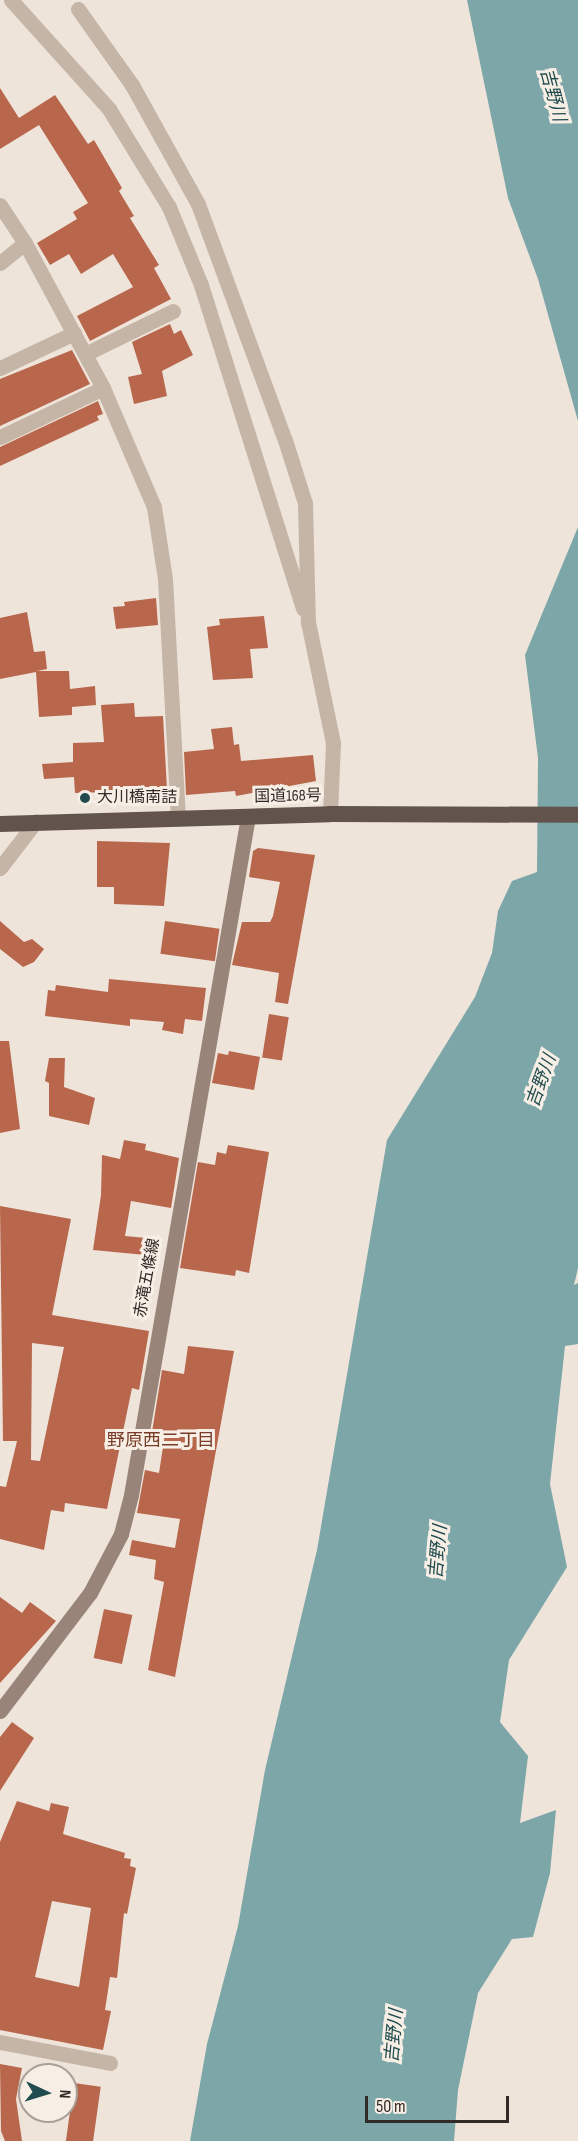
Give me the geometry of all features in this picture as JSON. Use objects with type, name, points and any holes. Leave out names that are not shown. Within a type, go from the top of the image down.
[{"type":"highway","name":"国道168号","points":[[0,824],[36,821],[248,816],[578,815]]},
{"type":"main road","name":"赤滝五條線","points":[[0,1711],[90,1593],[121,1534],[131,1495],[248,816]]},
{"type":"street","points":[[11,0],[109,109],[169,207],[201,285],[308,622],[333,743],[337,815]]},
{"type":"street","points":[[78,9],[132,85],[198,204],[305,503],[308,622]]},
{"type":"street","points":[[0,205],[25,243],[103,388],[154,507],[165,579],[178,819]]},
{"type":"street","points":[[0,263],[25,243]]},
{"type":"street","points":[[85,354],[173,311]]},
{"type":"street","points":[[0,368],[74,333]]},
{"type":"street","points":[[0,437],[103,388]]},
{"type":"street","points":[[0,868],[36,821]]},
{"type":"street","points":[[0,2042],[110,2063]]},
{"type":"water","name":"吉野川","points":[[467,0],[578,0],[578,421],[538,279],[508,198]]},
{"type":"water","name":"吉野川","points":[[578,527],[578,1268],[574,1285],[578,1283],[578,1344],[565,1346],[550,1484],[567,1567],[509,1660],[500,1722],[528,1756],[520,1823],[556,1810],[550,1873],[533,1937],[512,1939],[478,1993],[458,2090],[454,2141],[190,2141],[207,2044],[238,1926],[265,1770],[317,1550],[387,1140],[475,997],[492,953],[498,911],[512,881],[537,872],[538,758],[525,655]]},
{"type":"building","points":[[0,88],[19,118],[55,95],[88,144],[94,140],[122,188],[119,191],[134,216],[130,218],[159,265],[154,268],[171,299],[90,341],[77,316],[133,287],[113,254],[81,274],[69,254],[50,265],[37,243],[77,219],[73,212],[88,203],[39,125],[0,149]]},
{"type":"building","points":[[170,324],[174,334],[181,330],[193,355],[162,371],[167,396],[134,404],[128,377],[142,374],[132,342]]},
{"type":"building","points":[[72,350],[90,384],[0,426],[0,379]]},
{"type":"building","points":[[98,401],[103,414],[97,416],[99,420],[0,466],[0,447]]},
{"type":"building","points":[[156,598],[158,625],[116,629],[113,607],[125,606],[124,602]]},
{"type":"building","points":[[27,612],[34,652],[45,651],[47,669],[37,671],[69,671],[70,689],[95,686],[96,705],[72,707],[72,715],[39,717],[36,672],[0,679],[0,618]]},
{"type":"building","points":[[264,616],[268,648],[250,649],[253,678],[213,680],[207,627],[220,625],[219,619]]},
{"type":"building","points":[[134,703],[135,717],[163,716],[167,790],[75,793],[74,777],[44,779],[42,764],[73,762],[73,743],[104,742],[101,705]]},
{"type":"building","points":[[232,727],[234,745],[239,744],[241,761],[313,755],[316,781],[236,796],[235,791],[186,795],[184,752],[214,749],[211,729]]},
{"type":"building","points":[[97,841],[170,843],[164,906],[114,904],[114,887],[97,887]]},
{"type":"building","points":[[258,848],[315,855],[288,1004],[275,1002],[279,973],[232,965],[242,922],[270,922],[273,916],[280,882],[249,877],[253,851]]},
{"type":"building","points":[[0,921],[24,942],[32,939],[44,949],[34,962],[23,967],[0,949]]},
{"type":"building","points":[[165,921],[219,929],[215,961],[160,954]]},
{"type":"building","points":[[109,979],[206,988],[202,1021],[185,1019],[183,1034],[162,1030],[164,1022],[130,1019],[130,1026],[45,1016],[48,990],[55,991],[56,985],[108,992]]},
{"type":"building","points":[[269,1014],[289,1017],[282,1061],[262,1057]]},
{"type":"building","points":[[0,1041],[9,1041],[20,1129],[0,1133]]},
{"type":"building","points":[[229,1051],[260,1057],[254,1090],[212,1083],[218,1053],[228,1055]]},
{"type":"building","points":[[49,1058],[65,1058],[64,1087],[95,1098],[89,1125],[49,1116],[49,1083],[45,1081]]},
{"type":"building","points":[[124,1140],[146,1144],[145,1150],[179,1158],[171,1208],[131,1201],[125,1236],[157,1239],[156,1256],[93,1250],[101,1195],[102,1155],[120,1159]]},
{"type":"building","points":[[228,1145],[269,1152],[249,1273],[236,1270],[235,1276],[180,1268],[198,1162],[215,1165],[217,1152],[226,1154]]},
{"type":"building","points":[[0,1206],[71,1219],[52,1315],[149,1331],[139,1390],[132,1388],[107,1509],[65,1503],[64,1512],[51,1510],[44,1550],[0,1539],[0,1486],[6,1487],[17,1441],[3,1441]],"holes":[[[32,1343],[64,1347],[40,1461],[31,1460]]]},
{"type":"building","points":[[188,1346],[234,1351],[175,1677],[148,1670],[164,1582],[154,1579],[156,1560],[129,1555],[132,1540],[175,1548],[180,1519],[137,1513],[145,1470],[159,1473],[165,1434],[152,1432],[162,1370],[184,1374]]},
{"type":"building","points":[[0,1597],[22,1613],[30,1602],[56,1621],[0,1683]]},
{"type":"building","points":[[104,1609],[132,1615],[122,1664],[94,1658]]},
{"type":"building","points":[[12,1722],[34,1738],[0,1791],[0,1737]]},
{"type":"building","points":[[17,1801],[49,1811],[51,1803],[69,1807],[63,1834],[125,1853],[124,1858],[131,1859],[130,1866],[136,1868],[127,1914],[124,1913],[117,1978],[110,1977],[105,2010],[111,2011],[103,2050],[0,2030],[0,1842]],"holes":[[[52,1901],[91,1908],[79,1987],[35,1977]]]},
{"type":"building","points":[[0,2064],[18,2067],[16,2099],[22,2141],[5,2141],[1,2131]]},
{"type":"building","points":[[78,2084],[101,2087],[93,2141],[66,2141],[68,2123],[78,2123]]},
{"type":"place","name":"大川橋南詰","points":[[85,798]]},
{"type":"district","name":"野原西二丁目","points":[[161,1441]]}]
